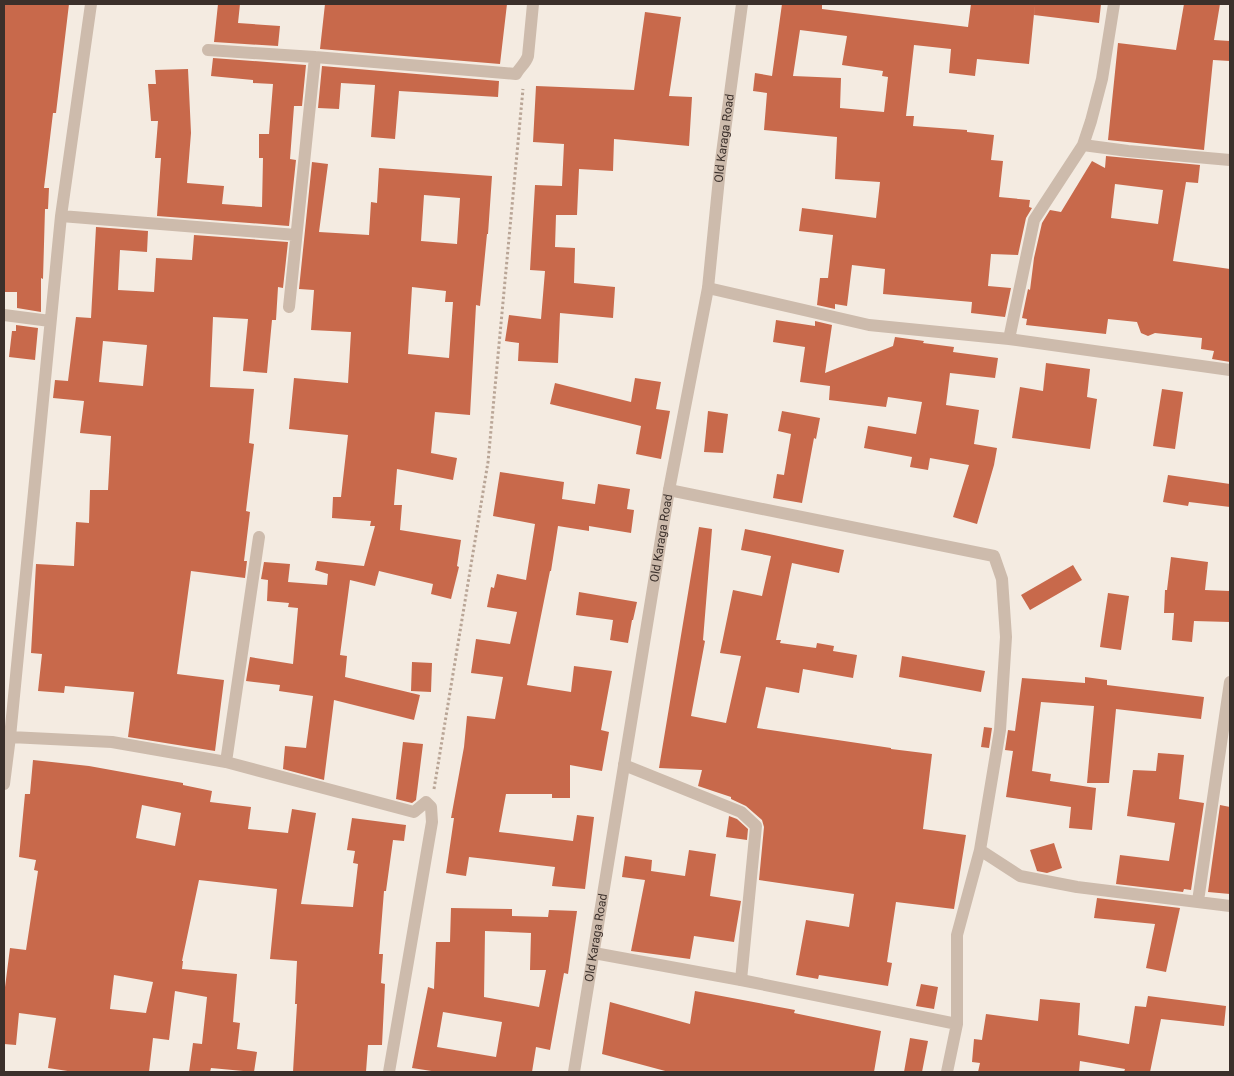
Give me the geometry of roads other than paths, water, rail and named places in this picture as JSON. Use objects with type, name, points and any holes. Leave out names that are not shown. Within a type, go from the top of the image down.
[{"type":"street","points":[[4,784],[61,216],[91,4]]},
{"type":"street","points":[[208,50],[516,74],[521,65],[526,62],[528,56],[533,4]]},
{"type":"street","name":"Old Karaga Road","points":[[574,1072],[669,490],[708,288],[720,168],[742,4]]},
{"type":"street","points":[[1008,339],[1034,220],[1083,145],[1102,79],[1114,4]]},
{"type":"street","points":[[289,307],[315,57]]},
{"type":"street","points":[[1083,145],[1230,160]]},
{"type":"street","points":[[61,216],[296,235]]},
{"type":"street","points":[[708,288],[868,326],[1008,339],[1230,370]]},
{"type":"street","points":[[4,315],[50,321]]},
{"type":"street","points":[[669,490],[994,556],[1002,579],[1006,637],[1000,730],[980,850],[957,935],[957,1024],[948,1072]]},
{"type":"street","points":[[226,762],[258,537]]},
{"type":"street","points":[[1198,902],[1230,682]]},
{"type":"street","points":[[10,737],[112,742],[226,762],[414,812],[426,802],[431,807],[432,822],[389,1072]]},
{"type":"street","points":[[624,765],[741,812],[756,826],[741,980]]},
{"type":"street","points":[[980,850],[1020,876],[1077,887],[1230,906]]},
{"type":"street","points":[[594,953],[741,980],[957,1024]]}]
